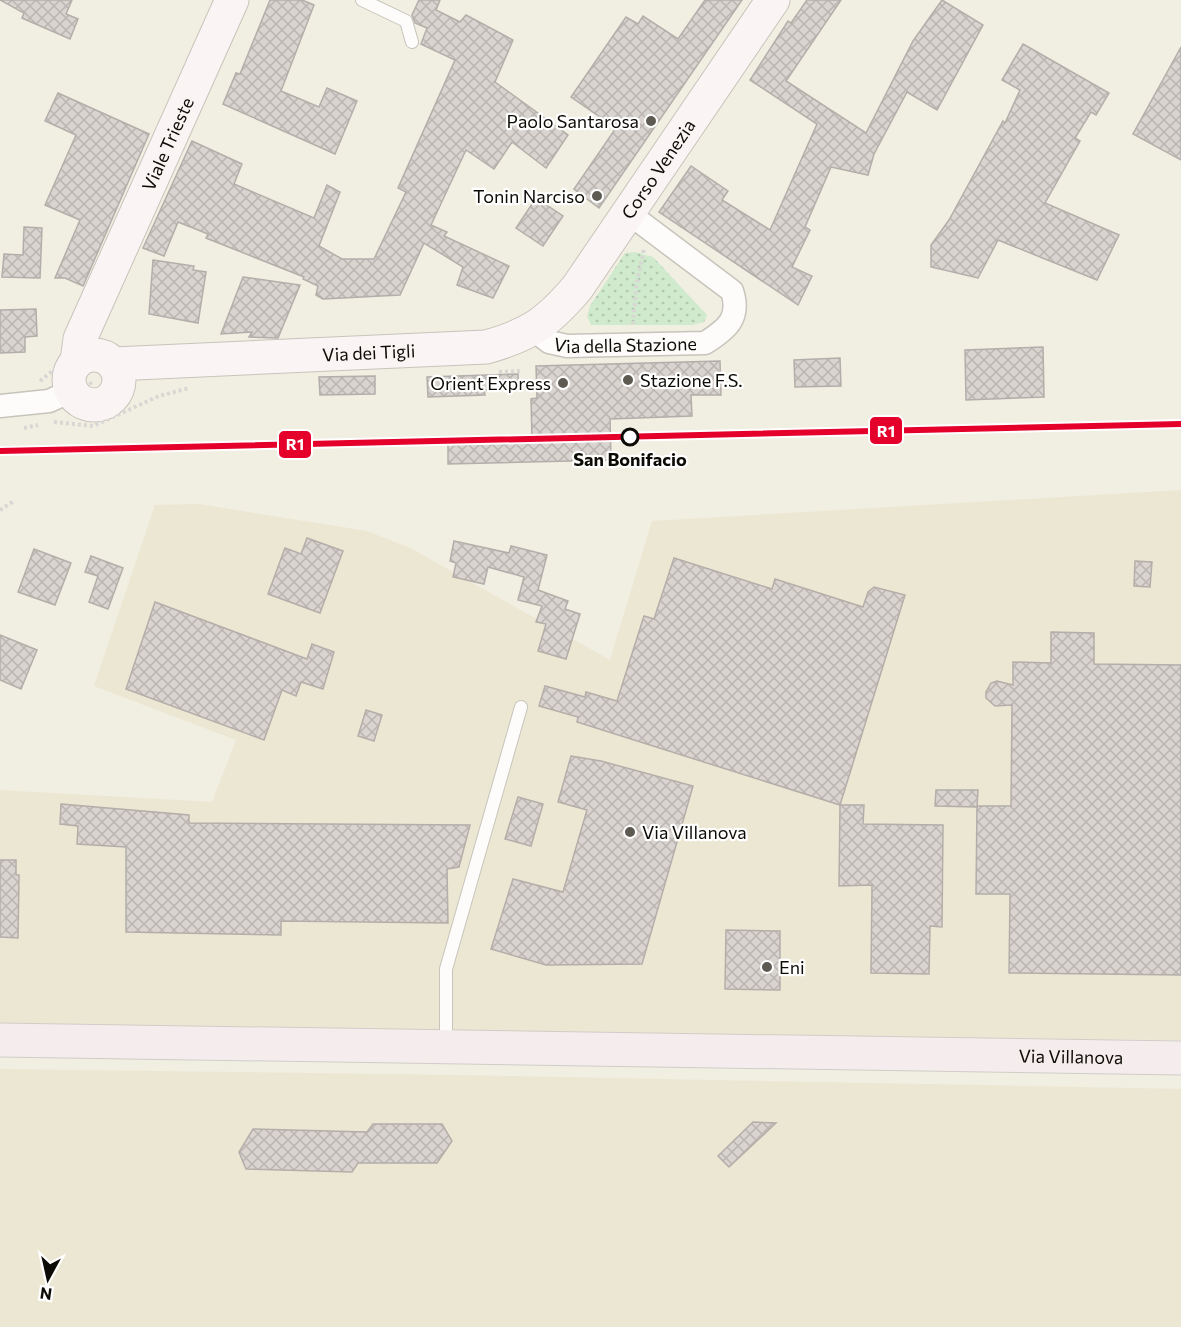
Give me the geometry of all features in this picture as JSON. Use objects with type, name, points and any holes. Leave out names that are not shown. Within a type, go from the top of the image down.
[{"type":"main road","name":"Via Villanova","points":[[0,1040],[1181,1058]]},
{"type":"street","name":"Viale Trieste","points":[[97,374],[102,329],[103,289],[232,0]]},
{"type":"street","name":"Corso Venezia","points":[[534,330],[556,312],[577,288],[773,0]]},
{"type":"street","name":"Via della Stazione","points":[[534,330],[549,342],[567,346],[705,343],[731,322],[737,305],[732,291],[627,212]]},
{"type":"street","name":"Via dei Tigli","points":[[97,374],[201,360],[486,347],[534,330]]},
{"type":"street","points":[[0,406],[49,401],[97,374]]},
{"type":"lane","points":[[362,0],[406,21],[412,42]]},
{"type":"lane","points":[[446,1046],[446,969],[521,707]]},
{"type":"path","points":[[633,344],[636,286],[646,242]]},
{"type":"path","points":[[51,422],[93,426]]},
{"type":"path","points":[[0,510],[14,501]]},
{"type":"shaded area","points":[[1181,490],[1181,1040],[749,1036],[0,1023],[0,790],[212,802],[236,740],[94,686],[155,505],[198,504],[367,531],[410,548],[610,660],[652,521]]},
{"type":"shaded area","points":[[0,1069],[1181,1089],[1181,1327],[0,1327]]},
{"type":"green space","points":[[635,252],[653,257],[707,315],[704,322],[692,325],[591,325],[587,316],[590,306],[625,253]]},
{"type":"building","points":[[0,0],[72,0],[66,14],[78,19],[70,39],[22,18],[24,13]]},
{"type":"building","points":[[270,0],[302,0],[314,5],[281,91],[319,107],[327,88],[357,101],[335,154],[223,104],[236,73],[240,74]]},
{"type":"building","points":[[419,0],[440,0],[436,10],[460,22],[466,15],[513,40],[495,82],[568,135],[546,168],[512,142],[494,169],[466,150],[431,225],[447,232],[444,236],[509,266],[493,298],[457,285],[463,267],[424,243],[400,295],[323,299],[316,295],[318,286],[303,279],[304,277],[206,238],[208,234],[178,222],[164,256],[143,248],[192,141],[242,164],[234,184],[314,218],[327,185],[340,192],[319,246],[342,259],[374,259],[406,192],[398,188],[455,60],[421,44],[427,28],[415,23],[412,15]]},
{"type":"building","points":[[705,0],[742,0],[599,208],[574,189],[616,128],[571,97],[626,17],[638,24],[643,16],[678,39]]},
{"type":"building","points":[[807,0],[841,0],[786,81],[866,133],[913,41],[942,0],[983,25],[937,110],[907,92],[874,154],[868,175],[831,167],[805,227],[810,230],[792,267],[812,276],[798,305],[659,212],[691,166],[728,191],[722,200],[770,230],[817,124],[750,80],[788,21],[791,23]]},
{"type":"building","points":[[1023,44],[1109,93],[1096,115],[1091,112],[1075,138],[1080,141],[1045,203],[1119,235],[1097,280],[998,240],[978,278],[931,267],[931,245],[949,220],[1003,121],[1005,123],[1020,90],[1002,80]]},
{"type":"building","points":[[1181,47],[1181,160],[1133,134]]},
{"type":"building","points":[[58,93],[149,134],[83,286],[65,278],[55,278],[80,220],[45,205],[76,135],[45,121]]},
{"type":"building","points":[[536,198],[563,216],[543,246],[516,228]]},
{"type":"building","points":[[24,227],[42,228],[40,278],[2,277],[4,254],[23,255]]},
{"type":"building","points":[[153,260],[194,266],[193,270],[206,272],[198,323],[149,314]]},
{"type":"building","points":[[243,277],[300,285],[278,338],[249,337],[252,332],[221,334]]},
{"type":"building","points":[[36,309],[37,336],[25,337],[25,352],[0,353],[0,310]]},
{"type":"building","points":[[1043,347],[1044,397],[966,400],[965,350]]},
{"type":"building","points":[[840,358],[841,386],[795,387],[794,360]]},
{"type":"building","points":[[720,361],[721,395],[691,395],[692,416],[610,419],[611,460],[448,464],[448,444],[532,442],[531,399],[537,398],[536,366]]},
{"type":"building","points":[[518,374],[518,389],[484,390],[485,395],[428,397],[427,377]]},
{"type":"building","points":[[375,376],[375,394],[320,395],[319,377]]},
{"type":"building","points":[[307,538],[343,551],[320,613],[268,594],[285,548],[301,554]]},
{"type":"building","points":[[454,541],[509,553],[511,546],[547,555],[538,590],[568,601],[565,609],[580,614],[566,659],[538,651],[546,624],[536,622],[542,606],[518,600],[524,577],[488,567],[484,584],[453,577],[456,563],[450,561]]},
{"type":"building","points":[[34,549],[71,563],[55,605],[18,592]]},
{"type":"building","points":[[91,556],[123,568],[108,609],[89,602],[98,576],[85,572]]},
{"type":"building","points":[[674,558],[772,589],[775,579],[863,607],[868,592],[874,587],[905,595],[840,805],[577,722],[578,717],[539,706],[545,686],[585,697],[586,692],[617,701],[644,616],[654,619]]},
{"type":"building","points":[[1135,561],[1152,562],[1150,587],[1134,586]]},
{"type":"building","points":[[155,602],[307,659],[312,644],[334,652],[323,689],[301,682],[296,696],[282,690],[264,740],[126,689]]},
{"type":"building","points":[[1051,632],[1094,633],[1094,664],[1181,665],[1181,975],[1009,973],[1010,894],[976,894],[977,806],[1011,806],[1012,705],[995,706],[986,698],[986,692],[991,683],[997,681],[1013,685],[1013,662],[1051,663]]},
{"type":"building","points":[[0,635],[37,650],[21,689],[0,680]]},
{"type":"building","points":[[366,710],[382,715],[374,741],[358,736]]},
{"type":"building","name":"Via Villanova","points":[[571,756],[601,761],[693,786],[642,964],[546,965],[491,949],[513,879],[563,892],[587,810],[558,802]]},
{"type":"building","points":[[936,790],[978,790],[977,807],[935,806]]},
{"type":"building","points":[[518,797],[543,804],[531,846],[505,839]]},
{"type":"building","points":[[61,804],[189,815],[189,823],[470,825],[459,867],[447,869],[448,923],[281,921],[281,935],[126,932],[126,847],[77,844],[78,826],[60,824]]},
{"type":"building","points":[[840,805],[864,805],[863,824],[943,825],[942,927],[930,926],[929,974],[871,973],[872,885],[839,886]]},
{"type":"building","points":[[0,860],[16,860],[16,875],[19,875],[18,938],[0,937]]},
{"type":"building","points":[[726,930],[780,931],[780,990],[725,989]]},
{"type":"building","points":[[753,1122],[776,1123],[729,1167],[718,1156]]},
{"type":"building","points":[[373,1124],[442,1124],[452,1141],[437,1163],[358,1163],[352,1172],[246,1169],[239,1152],[253,1129],[367,1132]]},
{"type":"transit line","name":"R1","points":[[0,451],[1181,424]]},
{"type":"place","name":"Paolo Santarosa","points":[[651,121]]},
{"type":"place","name":"Tonin Narciso","points":[[597,196]]},
{"type":"place","name":"Stazione F.S.","points":[[628,380]]},
{"type":"place","name":"Orient Express","points":[[563,383]]},
{"type":"place","name":"San Bonifacio","points":[[630,437]]},
{"type":"place","name":"Via Villanova","points":[[630,832]]},
{"type":"place","name":"Eni","points":[[767,967]]}]
